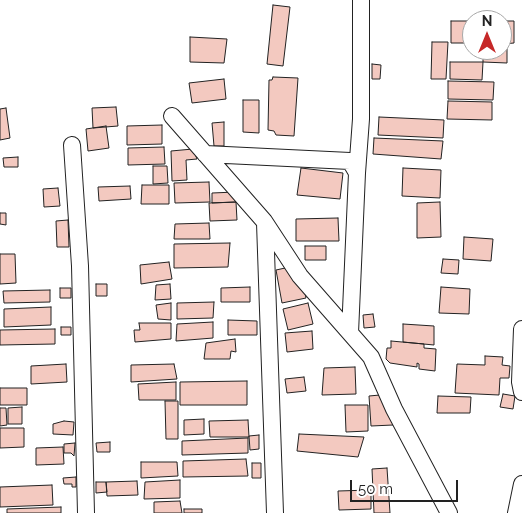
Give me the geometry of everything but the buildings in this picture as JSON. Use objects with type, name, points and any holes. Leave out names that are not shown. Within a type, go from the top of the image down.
[{"type":"street","points":[[350,333],[361,119],[360,0]]},
{"type":"street","points":[[172,116],[264,221],[300,276],[371,357],[394,409],[449,513]]},
{"type":"street","points":[[72,145],[80,266],[86,513]]},
{"type":"street","points":[[205,154],[350,161],[357,173]]},
{"type":"street","points":[[264,221],[275,513]]},
{"type":"street","points":[[522,329],[520,382],[522,392]]},
{"type":"street","points":[[516,513],[522,484]]}]
